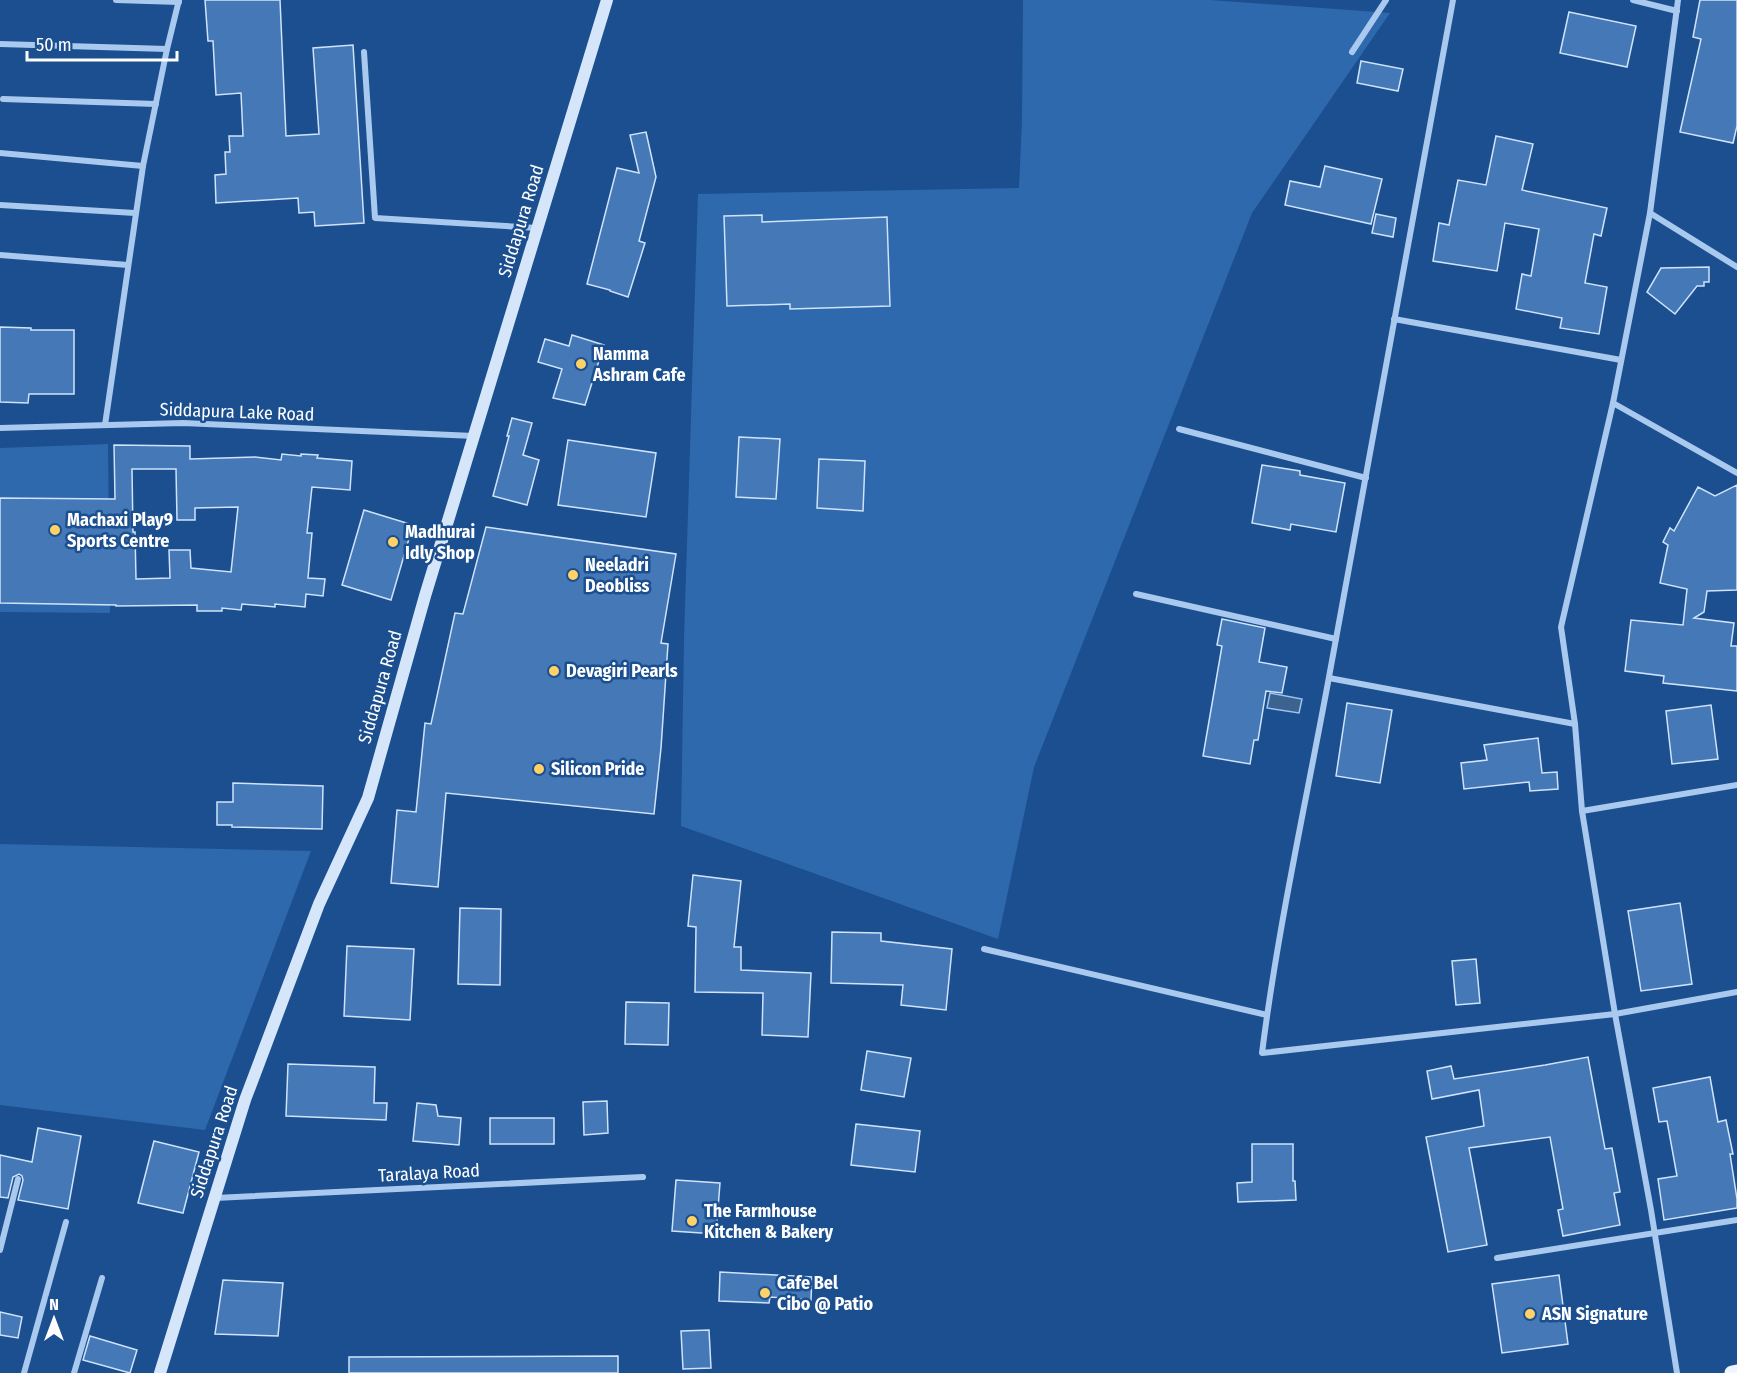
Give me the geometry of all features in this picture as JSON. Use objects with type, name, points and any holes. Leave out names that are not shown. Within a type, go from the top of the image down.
[{"type":"main road","points":[[1732,1373],[1737,1372]]},
{"type":"street","points":[[105,425],[142,166],[179,1],[116,0]]},
{"type":"street","name":"Siddapura Road","points":[[160,1373],[245,1100],[319,904],[368,798],[425,596],[607,0]]},
{"type":"street","points":[[1353,52],[1386,0]]},
{"type":"street","points":[[1454,0],[1304,804],[1262,1053],[1615,1014],[1737,992]]},
{"type":"street","points":[[1633,0],[1677,11]]},
{"type":"street","points":[[1677,1373],[1582,811],[1575,724],[1561,627],[1613,403],[1650,213],[1678,0]]},
{"type":"street","points":[[0,45],[167,49]]},
{"type":"street","points":[[364,52],[375,218],[537,228]]},
{"type":"street","points":[[3,99],[156,104]]},
{"type":"street","points":[[0,153],[142,166]]},
{"type":"street","points":[[0,205],[135,213]]},
{"type":"street","points":[[1650,213],[1737,267]]},
{"type":"street","points":[[0,255],[128,265]]},
{"type":"street","points":[[1394,319],[1621,360]]},
{"type":"street","points":[[1613,403],[1737,473]]},
{"type":"street","name":"Siddapura Lake Road","points":[[0,428],[183,423],[474,436]]},
{"type":"street","points":[[1179,429],[1365,478]]},
{"type":"street","points":[[1136,594],[1336,639]]},
{"type":"street","points":[[1329,678],[1575,724]]},
{"type":"street","points":[[1582,811],[1737,785]]},
{"type":"street","points":[[984,949],[1267,1015]]},
{"type":"street","name":"Taralaya Road","points":[[215,1198],[643,1177]]},
{"type":"street","points":[[0,1250],[18,1179]]},
{"type":"street","points":[[1497,1258],[1737,1220]]},
{"type":"street","points":[[24,1373],[66,1222]]},
{"type":"street","points":[[74,1373],[102,1278]]},
{"type":"shaded area","points":[[1023,0],[1210,0],[1390,13],[1252,213],[1034,767],[998,939],[681,826],[684,639],[698,194],[1019,188]]},
{"type":"shaded area","name":"Machaxi Play9 Sports Centre","points":[[108,444],[110,613],[0,612],[0,448]]},
{"type":"shaded area","points":[[1270,693],[1302,699],[1299,713],[1267,708]]},
{"type":"shaded area","points":[[0,844],[311,851],[205,1130],[0,1105]]},
{"type":"building","points":[[205,0],[280,0],[286,136],[319,134],[313,48],[353,45],[364,223],[315,226],[314,212],[299,213],[298,198],[216,203],[215,175],[226,174],[225,152],[230,152],[229,136],[243,136],[241,93],[216,95],[213,41],[208,41]]},
{"type":"building","points":[[1700,0],[1737,0],[1737,126],[1733,143],[1680,132],[1701,39],[1693,37]]},
{"type":"building","points":[[1569,12],[1636,26],[1627,67],[1560,53]]},
{"type":"building","points":[[1361,61],[1403,69],[1398,91],[1357,83]]},
{"type":"building","points":[[646,132],[656,177],[639,241],[645,243],[628,297],[587,284],[617,168],[639,173],[630,135]]},
{"type":"building","points":[[1496,136],[1533,144],[1522,190],[1607,208],[1601,236],[1594,234],[1585,283],[1607,287],[1599,334],[1560,328],[1562,318],[1516,309],[1522,274],[1531,276],[1539,229],[1505,223],[1497,271],[1433,261],[1439,223],[1449,225],[1458,180],[1486,185]]},
{"type":"building","points":[[1325,166],[1382,179],[1371,224],[1285,205],[1290,181],[1320,187]]},
{"type":"building","points":[[1376,214],[1396,218],[1393,237],[1372,233]]},
{"type":"building","points":[[762,215],[762,222],[887,217],[890,306],[790,309],[790,304],[727,306],[724,216]]},
{"type":"building","points":[[1709,267],[1709,282],[1704,282],[1704,286],[1697,286],[1675,314],[1647,292],[1661,268]]},
{"type":"building","points":[[0,327],[74,330],[74,394],[29,394],[28,403],[0,402]]},
{"type":"building","points":[[572,335],[604,345],[585,405],[553,398],[562,369],[538,362],[545,339],[569,346]]},
{"type":"building","points":[[512,418],[532,423],[523,455],[539,460],[527,505],[493,496]]},
{"type":"building","points":[[739,437],[780,439],[776,499],[736,497]]},
{"type":"building","points":[[568,440],[656,453],[646,517],[558,505]]},
{"type":"building","points":[[114,445],[190,446],[190,459],[255,457],[281,460],[282,454],[301,456],[301,454],[352,461],[350,490],[312,487],[307,533],[312,533],[308,578],[325,579],[323,596],[306,594],[305,607],[242,604],[241,610],[222,608],[222,611],[197,611],[197,605],[116,606],[0,603],[0,498],[115,499]],"holes":[[[132,469],[176,469],[177,520],[195,520],[195,508],[238,507],[231,572],[191,568],[190,550],[169,550],[170,578],[136,579]]]},
{"type":"building","points":[[819,459],[865,461],[863,511],[817,508]]},
{"type":"building","points":[[1262,465],[1300,471],[1300,475],[1345,483],[1336,532],[1291,524],[1290,530],[1252,523]]},
{"type":"building","points":[[1737,485],[1737,590],[1707,591],[1704,612],[1694,618],[1734,623],[1731,646],[1737,646],[1737,691],[1663,683],[1664,676],[1625,671],[1631,620],[1683,625],[1687,589],[1660,583],[1668,545],[1663,542],[1670,528],[1674,531],[1698,487],[1715,496]]},
{"type":"building","points":[[364,510],[413,525],[391,600],[342,585]]},
{"type":"building","points":[[486,527],[676,554],[661,643],[668,644],[654,814],[446,793],[438,887],[391,883],[397,810],[416,812],[425,723],[431,724],[455,613],[463,614]]},
{"type":"building","points":[[1222,619],[1265,628],[1259,662],[1287,667],[1282,693],[1266,691],[1258,740],[1254,740],[1250,764],[1203,756],[1222,646],[1217,645]]},
{"type":"building","points":[[1347,703],[1392,710],[1380,783],[1336,776]]},
{"type":"building","points":[[1711,705],[1718,759],[1672,764],[1666,711]]},
{"type":"building","points":[[1538,738],[1542,773],[1557,772],[1558,789],[1530,791],[1529,782],[1464,789],[1461,763],[1487,760],[1484,745]]},
{"type":"building","points":[[233,783],[323,786],[322,829],[217,825],[217,802],[233,802]]},
{"type":"building","points":[[693,875],[741,881],[734,947],[741,947],[741,970],[811,973],[808,1037],[762,1035],[763,993],[695,992],[696,927],[688,926]]},
{"type":"building","points":[[1680,903],[1692,984],[1641,991],[1628,911]]},
{"type":"building","points":[[460,908],[501,909],[500,985],[458,984]]},
{"type":"building","points":[[832,932],[881,933],[881,941],[952,949],[946,1010],[901,1005],[903,985],[831,983]]},
{"type":"building","points":[[347,946],[414,949],[410,1020],[344,1016]]},
{"type":"building","points":[[1476,959],[1480,1003],[1456,1005],[1452,961]]},
{"type":"building","points":[[626,1002],[669,1003],[668,1045],[625,1044]]},
{"type":"building","points":[[867,1051],[911,1058],[904,1097],[861,1090]]},
{"type":"building","points":[[1588,1057],[1605,1149],[1612,1148],[1620,1192],[1614,1193],[1620,1225],[1563,1236],[1558,1210],[1563,1209],[1550,1137],[1469,1148],[1487,1245],[1448,1252],[1426,1137],[1484,1126],[1479,1090],[1432,1099],[1427,1071],[1451,1066],[1454,1079]]},
{"type":"building","points":[[288,1064],[375,1067],[374,1103],[387,1103],[386,1120],[286,1116]]},
{"type":"building","points":[[1710,1077],[1718,1122],[1726,1120],[1733,1154],[1730,1154],[1737,1208],[1664,1220],[1658,1179],[1677,1176],[1667,1121],[1659,1122],[1653,1088]]},
{"type":"building","points":[[607,1101],[608,1133],[584,1135],[583,1102]]},
{"type":"building","points":[[417,1103],[436,1105],[438,1116],[461,1118],[459,1145],[413,1141]]},
{"type":"building","points":[[490,1118],[554,1118],[554,1144],[490,1144]]},
{"type":"building","points":[[856,1124],[920,1131],[915,1172],[851,1165]]},
{"type":"building","points":[[38,1128],[81,1136],[68,1209],[18,1200],[23,1180],[19,1174],[13,1177],[8,1198],[0,1197],[0,1155],[32,1162]]},
{"type":"building","points":[[154,1141],[199,1152],[183,1213],[138,1203]]},
{"type":"building","points":[[1252,1144],[1293,1144],[1293,1181],[1295,1181],[1296,1200],[1238,1202],[1237,1183],[1252,1182]]},
{"type":"building","points":[[676,1180],[720,1183],[716,1234],[672,1231]]},
{"type":"building","points":[[720,1272],[812,1277],[811,1300],[770,1297],[769,1303],[719,1301]]},
{"type":"building","name":"ASN Signature","points":[[1559,1275],[1568,1344],[1502,1353],[1492,1284]]},
{"type":"building","points":[[223,1280],[283,1283],[278,1336],[215,1334]]},
{"type":"building","points":[[0,1312],[22,1317],[18,1338],[0,1335]]},
{"type":"building","points":[[709,1330],[711,1368],[683,1369],[681,1331]]},
{"type":"building","points":[[90,1336],[137,1350],[130,1373],[83,1360]]},
{"type":"building","points":[[618,1356],[618,1373],[349,1373],[349,1357]]},
{"type":"place","name":"Namma Ashram Cafe","points":[[581,364]]},
{"type":"place","name":"Machaxi Play9 Sports Centre","points":[[55,530]]},
{"type":"place","name":"Madhurai Idly Shop","points":[[393,542]]},
{"type":"place","name":"Neeladri Deobliss","points":[[573,575]]},
{"type":"place","name":"Devagiri Pearls","points":[[554,671]]},
{"type":"place","name":"Silicon Pride","points":[[539,769]]},
{"type":"place","name":"The Farmhouse Kitchen & Bakery","points":[[692,1221]]},
{"type":"place","name":"Cafe Bel Cibo @ Patio","points":[[765,1293]]},
{"type":"place","name":"ASN Signature","points":[[1530,1314]]}]
